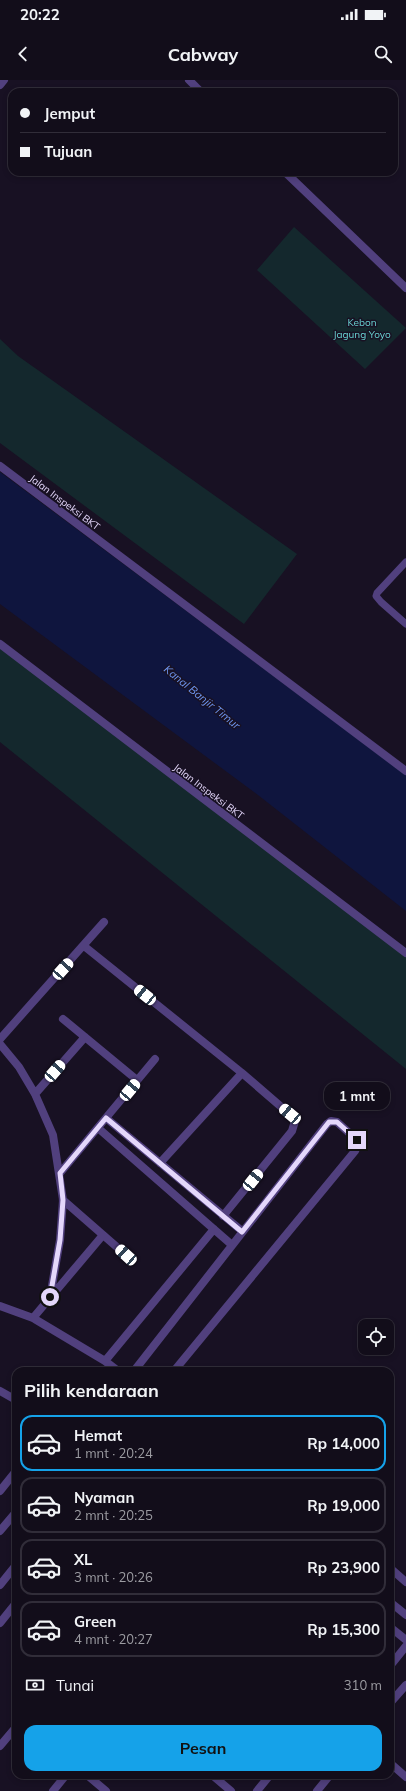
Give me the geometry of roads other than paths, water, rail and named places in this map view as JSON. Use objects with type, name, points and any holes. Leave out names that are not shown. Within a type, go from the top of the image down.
[{"type":"street","points":[[0,85],[4,80]]},
{"type":"street","points":[[189,80],[197,88]]},
{"type":"street","points":[[289,176],[406,288]]},
{"type":"street","name":"Jalan Inspeksi BKT","points":[[0,466],[406,770]]},
{"type":"street","name":"Jalan Inspeksi BKT","points":[[0,644],[406,953]]},
{"type":"street","points":[[0,1039],[104,922]]},
{"type":"street","points":[[84,946],[242,1073],[290,1114],[295,1121],[292,1131],[223,1216]]},
{"type":"street","points":[[63,1019],[137,1080]]},
{"type":"street","points":[[35,1094],[85,1037]]},
{"type":"street","points":[[0,1044],[19,1066],[35,1094],[53,1135],[63,1200],[60,1240],[50,1297]]},
{"type":"street","points":[[60,1173],[155,1059]]},
{"type":"street","points":[[160,1163],[242,1073]]},
{"type":"street","points":[[106,1118],[242,1232]]},
{"type":"street","points":[[137,1367],[329,1122],[337,1122],[355,1138],[358,1144],[355,1151],[177,1367]]},
{"type":"street","points":[[98,1128],[232,1245]]},
{"type":"street","points":[[63,1200],[126,1255]]},
{"type":"street","points":[[206,1222],[216,1210]]},
{"type":"street","points":[[105,1361],[214,1229]]},
{"type":"street","points":[[33,1318],[103,1235]]},
{"type":"street","points":[[0,1306],[33,1318],[113,1367]]},
{"type":"street","points":[[0,1390],[12,1398]]},
{"type":"street","points":[[0,1491],[12,1476]]},
{"type":"street","points":[[0,1531],[12,1517]]},
{"type":"street","points":[[0,1585],[12,1570]]},
{"type":"street","points":[[394,1572],[406,1582]]},
{"type":"street","points":[[394,1605],[406,1615]]},
{"type":"street","points":[[0,1623],[12,1608]]},
{"type":"street","points":[[394,1630],[406,1640]]},
{"type":"street","points":[[394,1661],[406,1646]]},
{"type":"street","points":[[394,1698],[406,1685]]},
{"type":"street","points":[[0,1746],[12,1732]]},
{"type":"street","points":[[394,1766],[406,1777]]},
{"type":"street","points":[[53,1791],[63,1779]]},
{"type":"street","points":[[92,1779],[106,1791]]},
{"type":"street","points":[[217,1779],[231,1791]]},
{"type":"street","points":[[257,1791],[267,1779]]},
{"type":"street","points":[[317,1791],[327,1779]]},
{"type":"lane","points":[[406,562],[377,593],[376,596],[406,624]]},
{"type":"water","name":"Kanal Banjir Timur","points":[[0,472],[406,775],[406,911],[258,795],[0,604]]},
{"type":"park label","name":"Kebon Jagung Yoyo","points":[[362,328]]}]
